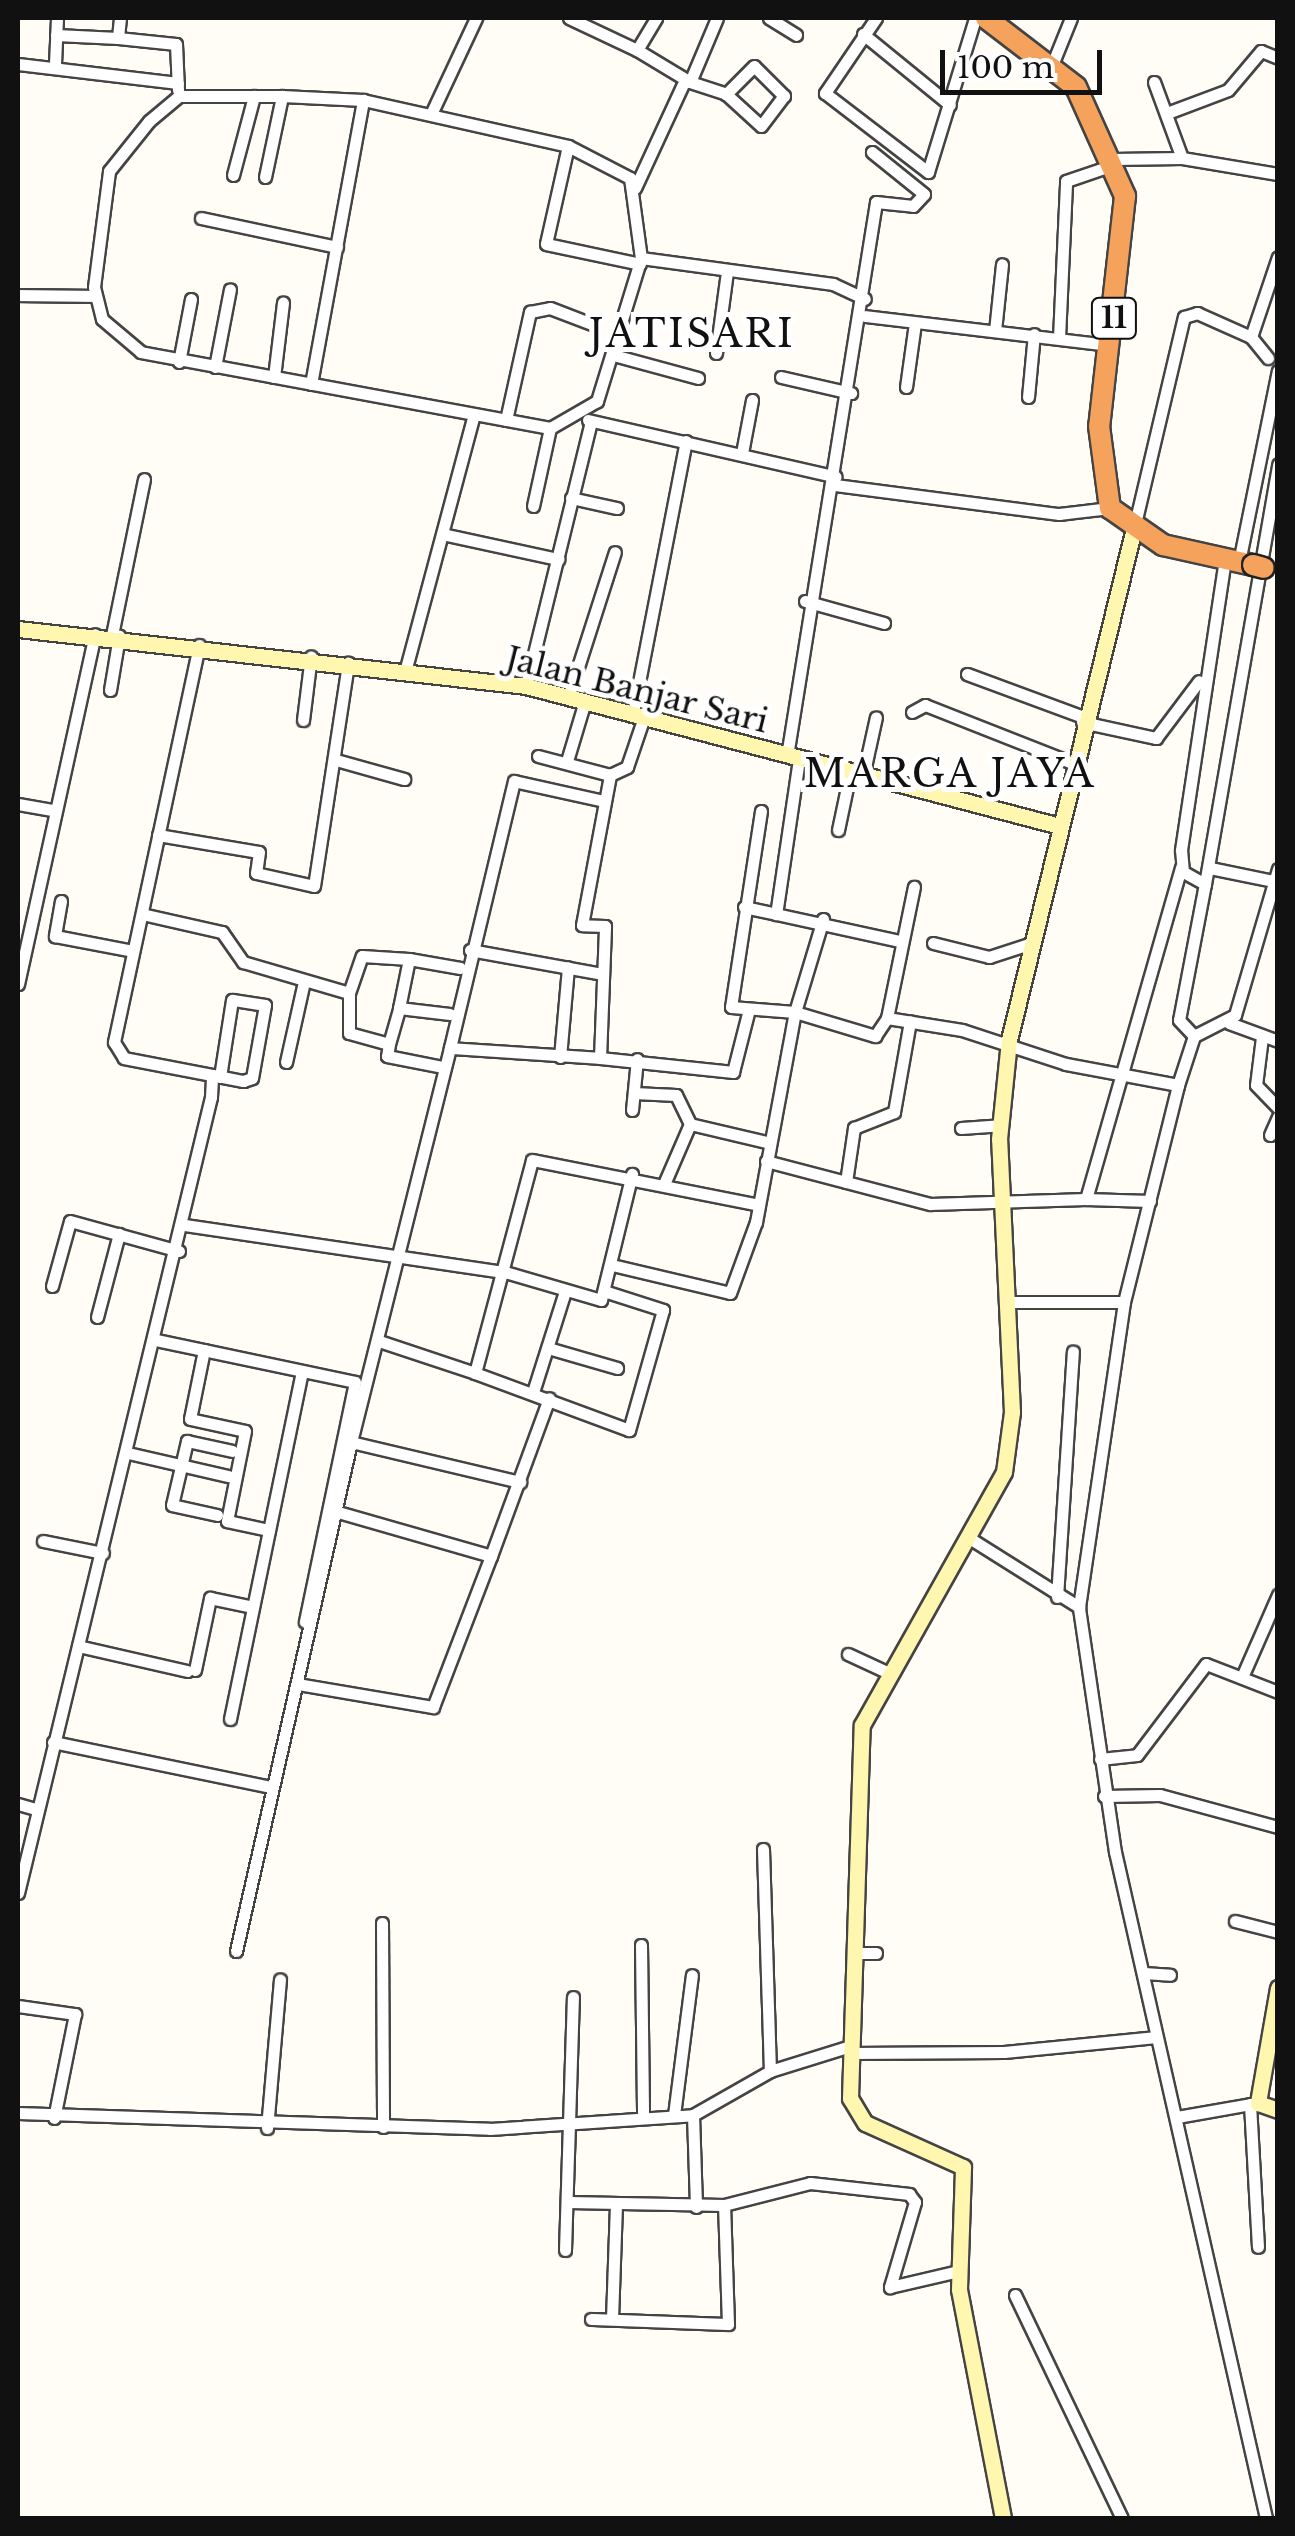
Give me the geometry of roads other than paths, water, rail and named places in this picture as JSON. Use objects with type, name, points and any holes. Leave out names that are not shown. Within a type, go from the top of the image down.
[{"type":"highway","name":"11","points":[[986,18],[1052,65],[1090,109],[1112,162],[1127,236],[1108,345],[1097,462],[1110,508],[1133,532],[1252,565]]},
{"type":"street","points":[[55,64],[57,18]]},
{"type":"street","points":[[118,38],[120,18]]},
{"type":"street","points":[[432,112],[476,18]]},
{"type":"street","points":[[570,18],[637,50],[687,82],[726,94],[767,126],[784,96],[754,66],[726,94]]},
{"type":"street","points":[[637,50],[656,18]]},
{"type":"street","points":[[634,188],[717,18]]},
{"type":"street","points":[[769,18],[796,35]]},
{"type":"street","points":[[876,18],[824,84],[834,104],[928,172],[976,18]]},
{"type":"street","points":[[1052,65],[1071,18]]},
{"type":"street","points":[[864,34],[950,105]]},
{"type":"street","points":[[56,35],[176,44],[178,90],[109,171],[95,296],[118,340],[180,362],[274,376],[474,416],[550,428],[586,419],[742,453],[835,481],[1059,514],[1110,508]]},
{"type":"street","points":[[1167,113],[1228,90],[1261,52],[1278,58]]},
{"type":"street","points":[[18,64],[55,64],[178,90],[363,100],[432,112],[568,146],[622,170],[634,188],[640,261],[618,356],[586,419],[558,559],[526,686]]},
{"type":"street","points":[[1154,82],[1182,158]]},
{"type":"street","points":[[233,175],[254,96]]},
{"type":"street","points":[[265,177],[282,96]]},
{"type":"street","points":[[311,384],[363,100]]},
{"type":"street","points":[[568,146],[546,244],[640,261],[833,284],[865,300]]},
{"type":"street","points":[[776,914],[805,601],[835,481],[851,394],[876,202],[913,206],[924,194],[872,152]]},
{"type":"street","points":[[1059,338],[1066,181],[1112,162],[1182,158],[1278,174]]},
{"type":"street","points":[[200,218],[337,247]]},
{"type":"street","points":[[1251,337],[1278,258]]},
{"type":"street","points":[[996,330],[1002,264]]},
{"type":"street","points":[[716,354],[727,272]]},
{"type":"street","points":[[215,367],[230,289]]},
{"type":"street","points":[[18,295],[95,296]]},
{"type":"street","points":[[180,362],[191,300]]},
{"type":"street","points":[[274,376],[283,303]]},
{"type":"street","points":[[506,420],[530,312],[550,308],[592,324]]},
{"type":"street","points":[[1003,2518],[960,2271],[962,2167],[852,2112],[850,2050],[862,1726],[889,1673],[998,1493],[1010,1437],[1009,1302],[1000,1124],[1009,1040],[1056,825],[1133,532],[1184,317],[1197,313],[1251,337],[1268,358]]},
{"type":"street","points":[[864,316],[1108,345]]},
{"type":"street","points":[[906,387],[915,322]]},
{"type":"street","points":[[1028,397],[1034,334]]},
{"type":"street","points":[[618,356],[698,378]]},
{"type":"street","points":[[967,674],[1082,720],[1156,738],[1201,678],[1252,565],[1278,372]]},
{"type":"street","points":[[781,376],[851,394]]},
{"type":"street","points":[[742,453],[752,400]]},
{"type":"street","points":[[406,668],[447,536],[474,416]]},
{"type":"street","points":[[533,506],[550,428]]},
{"type":"street","points":[[538,756],[610,774],[627,767],[686,442]]},
{"type":"street","points":[[1194,1036],[1179,1020],[1210,868],[1278,464]]},
{"type":"street","points":[[110,690],[144,479]]},
{"type":"street","points":[[571,498],[618,508]]},
{"type":"street","points":[[447,536],[558,559]]},
{"type":"street","points":[[568,695],[615,552]]},
{"type":"street","points":[[805,601],[884,624]]},
{"type":"street","name":"Jalan Banjar Sari","points":[[18,630],[311,656],[526,686],[1056,825]]},
{"type":"street","points":[[18,984],[53,810],[95,634]]},
{"type":"street","points":[[18,1894],[36,1810],[180,1251],[185,1225],[216,1076],[232,1000],[265,1005],[254,1076],[216,1076],[116,1051],[133,951],[200,645]]},
{"type":"street","points":[[304,720],[311,656]]},
{"type":"street","points":[[158,834],[258,852],[256,872],[313,886],[336,760],[348,663]]},
{"type":"street","points":[[1086,1199],[1182,868],[1201,678]]},
{"type":"street","points":[[567,762],[586,701]]},
{"type":"street","points":[[912,712],[926,705],[1072,763]]},
{"type":"street","points":[[838,830],[876,717]]},
{"type":"street","points":[[336,760],[404,778]]},
{"type":"street","points":[[600,1058],[605,926],[582,924],[610,774]]},
{"type":"street","points":[[236,1951],[352,1442],[514,780],[604,801]]},
{"type":"street","points":[[18,804],[53,810]]},
{"type":"street","points":[[760,811],[728,1000],[749,1009],[796,1012],[875,1036],[886,1018],[914,887]]},
{"type":"street","points":[[1182,868],[1205,884]]},
{"type":"street","points":[[1210,868],[1276,875],[1229,1024]]},
{"type":"street","points":[[56,936],[61,902]]},
{"type":"street","points":[[744,908],[823,919],[900,941]]},
{"type":"street","points":[[142,914],[222,932],[243,962],[290,973],[303,986],[349,993]]},
{"type":"street","points":[[612,1265],[730,1294],[759,1204],[796,1012],[823,919]]},
{"type":"street","points":[[28,933],[133,951]]},
{"type":"street","points":[[933,943],[990,957],[1029,944]]},
{"type":"street","points":[[470,950],[602,974]]},
{"type":"street","points":[[389,1044],[346,1030],[349,993],[362,956],[460,968]]},
{"type":"street","points":[[408,959],[387,1056],[442,1067]]},
{"type":"street","points":[[560,1057],[568,967]]},
{"type":"street","points":[[286,1062],[303,986]]},
{"type":"street","points":[[399,1008],[450,1014]]},
{"type":"street","points":[[450,1048],[636,1059],[733,1072],[749,1009]]},
{"type":"street","points":[[886,1018],[1009,1040],[1123,1078],[1178,1085]]},
{"type":"street","points":[[846,1182],[854,1128],[894,1112],[910,1021]]},
{"type":"street","points":[[1194,1036],[1229,1024],[1278,1041]]},
{"type":"street","points":[[1194,1036],[1178,1085],[1124,1302],[1079,1607],[1104,1796],[1266,2518]]},
{"type":"street","points":[[1262,1036],[1256,1085],[1278,1108]]},
{"type":"street","points":[[632,1110],[636,1059]]},
{"type":"street","points":[[634,1092],[676,1095],[690,1124],[664,1184]]},
{"type":"street","points":[[1270,1135],[1278,1117]]},
{"type":"street","points":[[690,1124],[768,1142]]},
{"type":"street","points":[[961,1128],[1000,1124]]},
{"type":"street","points":[[474,1373],[505,1272],[532,1160],[632,1174],[759,1204]]},
{"type":"street","points":[[766,1161],[930,1204],[1150,1201]]},
{"type":"street","points":[[185,1225],[505,1272],[600,1300],[608,1292],[632,1174]]},
{"type":"street","points":[[52,1286],[70,1221],[180,1251]]},
{"type":"street","points":[[97,1317],[119,1234]]},
{"type":"street","points":[[534,1389],[565,1291]]},
{"type":"street","points":[[378,1341],[534,1389],[586,1422],[629,1430],[663,1310],[608,1292]]},
{"type":"street","points":[[1009,1302],[1124,1302]]},
{"type":"street","points":[[156,1340],[355,1382],[298,1656]]},
{"type":"street","points":[[548,1348],[617,1368]]},
{"type":"street","points":[[204,1350],[190,1419],[245,1431],[227,1521],[269,1530]]},
{"type":"street","points":[[1057,1597],[1073,1352]]},
{"type":"street","points":[[230,1719],[302,1370]]},
{"type":"street","points":[[298,1684],[433,1707],[549,1398]]},
{"type":"street","points":[[217,1515],[172,1505],[187,1440],[232,1451]]},
{"type":"street","points":[[352,1442],[520,1482]]},
{"type":"street","points":[[128,1452],[228,1476]]},
{"type":"street","points":[[338,1512],[491,1556]]},
{"type":"street","points":[[972,1538],[1057,1597],[1079,1607]]},
{"type":"street","points":[[43,1540],[103,1552]]},
{"type":"street","points":[[1242,1677],[1278,1595]]},
{"type":"street","points":[[78,1646],[191,1671],[210,1598],[253,1607]]},
{"type":"street","points":[[848,1654],[889,1673]]},
{"type":"street","points":[[1100,1759],[1137,1755],[1206,1664],[1278,1692]]},
{"type":"street","points":[[54,1742],[272,1788]]},
{"type":"street","points":[[1104,1796],[1151,1794],[1278,1828]]},
{"type":"street","points":[[18,1804],[36,1810]]},
{"type":"street","points":[[764,1849],[770,2071]]},
{"type":"street","points":[[1235,1921],[1278,1932]]},
{"type":"street","points":[[382,1922],[382,2127]]},
{"type":"street","points":[[641,1945],[643,2116]]},
{"type":"street","points":[[856,1953],[876,1953]]},
{"type":"street","points":[[674,2114],[692,1974]]},
{"type":"street","points":[[1144,1974],[1170,1975]]},
{"type":"street","points":[[267,2128],[280,1980]]},
{"type":"street","points":[[1258,2246],[1254,2104],[1278,1988]]},
{"type":"street","points":[[565,2250],[573,1998]]},
{"type":"street","points":[[18,2006],[75,2014],[54,2118]]},
{"type":"street","points":[[18,2113],[267,2128],[693,2115],[770,2071],[850,2050],[1004,2052],[1156,2037]]},
{"type":"street","points":[[1177,2118],[1254,2104],[1278,2110]]},
{"type":"street","points":[[693,2115],[696,2207]]},
{"type":"street","points":[[568,2202],[724,2205],[810,2183],[909,2194],[914,2202],[890,2287],[960,2271]]},
{"type":"street","points":[[612,2320],[616,2204]]},
{"type":"street","points":[[591,2319],[728,2324],[724,2205]]},
{"type":"street","points":[[1016,2295],[1122,2518]]},
{"type":"district","name":"JATISARI","points":[[692,334]]},
{"type":"district","name":"MARGA JAYA","points":[[950,774]]}]
